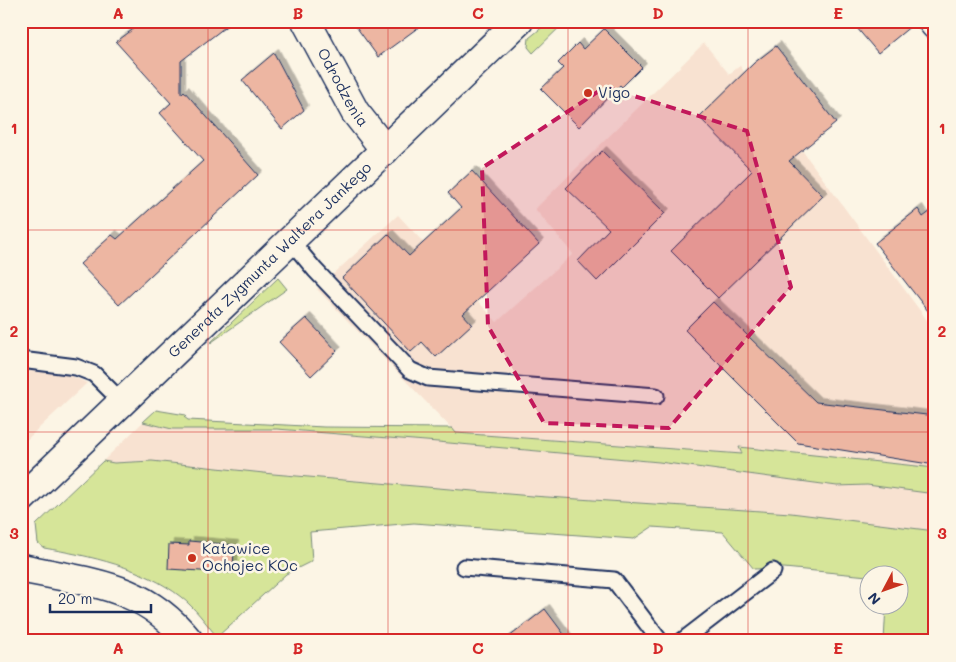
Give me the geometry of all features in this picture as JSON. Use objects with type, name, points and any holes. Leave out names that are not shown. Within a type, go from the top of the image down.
[{"type":"street","name":"Odrodzenia","points":[[306,21],[355,112],[385,150]]},
{"type":"street","name":"Generała Zygmunta Waltera Jankego","points":[[21,499],[519,21]]},
{"type":"street","points":[[932,21],[935,25]]},
{"type":"street","points":[[21,568],[86,580],[147,602],[169,618],[189,641]]},
{"type":"lane","points":[[291,241],[315,270],[410,370],[428,378],[656,396]]},
{"type":"lane","points":[[21,360],[76,367],[94,374],[122,402]]},
{"type":"lane","points":[[464,567],[614,580],[660,641]]},
{"type":"lane","points":[[682,641],[773,571]]},
{"type":"highlighted area","points":[[605,87],[747,131],[791,287],[669,428],[544,423],[488,326],[482,168]]},
{"type":"shaded area","points":[[704,43],[729,74],[740,66],[935,331],[935,468],[740,447],[743,454],[456,433],[317,289],[398,215],[497,322],[573,254],[535,209]]},
{"type":"shaded area","points":[[21,369],[67,374],[87,383],[21,445]]},
{"type":"shaded area","points":[[143,422],[172,429],[277,429],[659,462],[837,486],[867,485],[935,494],[935,531],[791,513],[532,496],[273,474],[152,461],[114,463],[103,461]]},
{"type":"green space","points":[[550,21],[566,21],[533,53],[528,47],[529,38]]},
{"type":"green space","points":[[278,278],[287,289],[209,344]]},
{"type":"green space","points":[[156,410],[186,415],[184,417],[188,420],[324,427],[452,428],[456,433],[742,454],[739,447],[935,468],[935,494],[867,485],[837,486],[659,462],[277,429],[172,429],[143,422]]},
{"type":"green space","points":[[103,461],[114,463],[152,461],[273,474],[532,496],[791,513],[935,531],[935,641],[884,641],[886,614],[908,614],[908,564],[858,564],[858,575],[784,568],[754,569],[723,532],[652,527],[634,539],[414,523],[310,532],[312,561],[286,574],[217,637],[186,601],[166,587],[133,570],[116,564],[44,548],[38,543],[36,525]]},
{"type":"building","points":[[144,21],[233,21],[181,61],[181,94],[184,91],[258,175],[119,305],[80,264],[112,235],[117,239],[203,161],[160,113],[171,103],[116,42]]},
{"type":"building","points":[[352,21],[427,21],[378,57]]},
{"type":"building","points":[[851,21],[917,21],[878,53]]},
{"type":"building","points":[[604,29],[642,67],[622,87],[620,85],[579,127],[541,89],[563,68],[558,63],[578,43],[583,49]]},
{"type":"building","points":[[776,46],[836,123],[789,161],[823,196],[718,298],[671,251],[752,171],[699,117],[754,63]]},
{"type":"building","points":[[274,53],[304,110],[282,129],[242,80]]},
{"type":"building","points":[[602,151],[665,213],[597,281],[578,261],[609,229],[566,188]]},
{"type":"building","points":[[472,171],[539,244],[463,314],[472,324],[436,357],[422,342],[411,352],[342,278],[388,234],[409,256],[461,208],[448,193]]},
{"type":"building","points":[[935,208],[935,320],[875,243],[918,209],[923,217]]},
{"type":"building","points":[[713,302],[816,402],[935,416],[935,465],[798,443],[685,330]]},
{"type":"building","points":[[306,318],[337,351],[311,376],[279,342]]},
{"type":"building","name":"Katowice Ochojec KOc","points":[[189,541],[234,545],[233,573],[168,569],[169,544],[189,545]]},
{"type":"building","points":[[545,609],[569,641],[504,641]]},
{"type":"place","name":"Vigo","points":[[588,93]]},
{"type":"place","name":"Katowice Ochojec KOc","points":[[192,558]]}]
